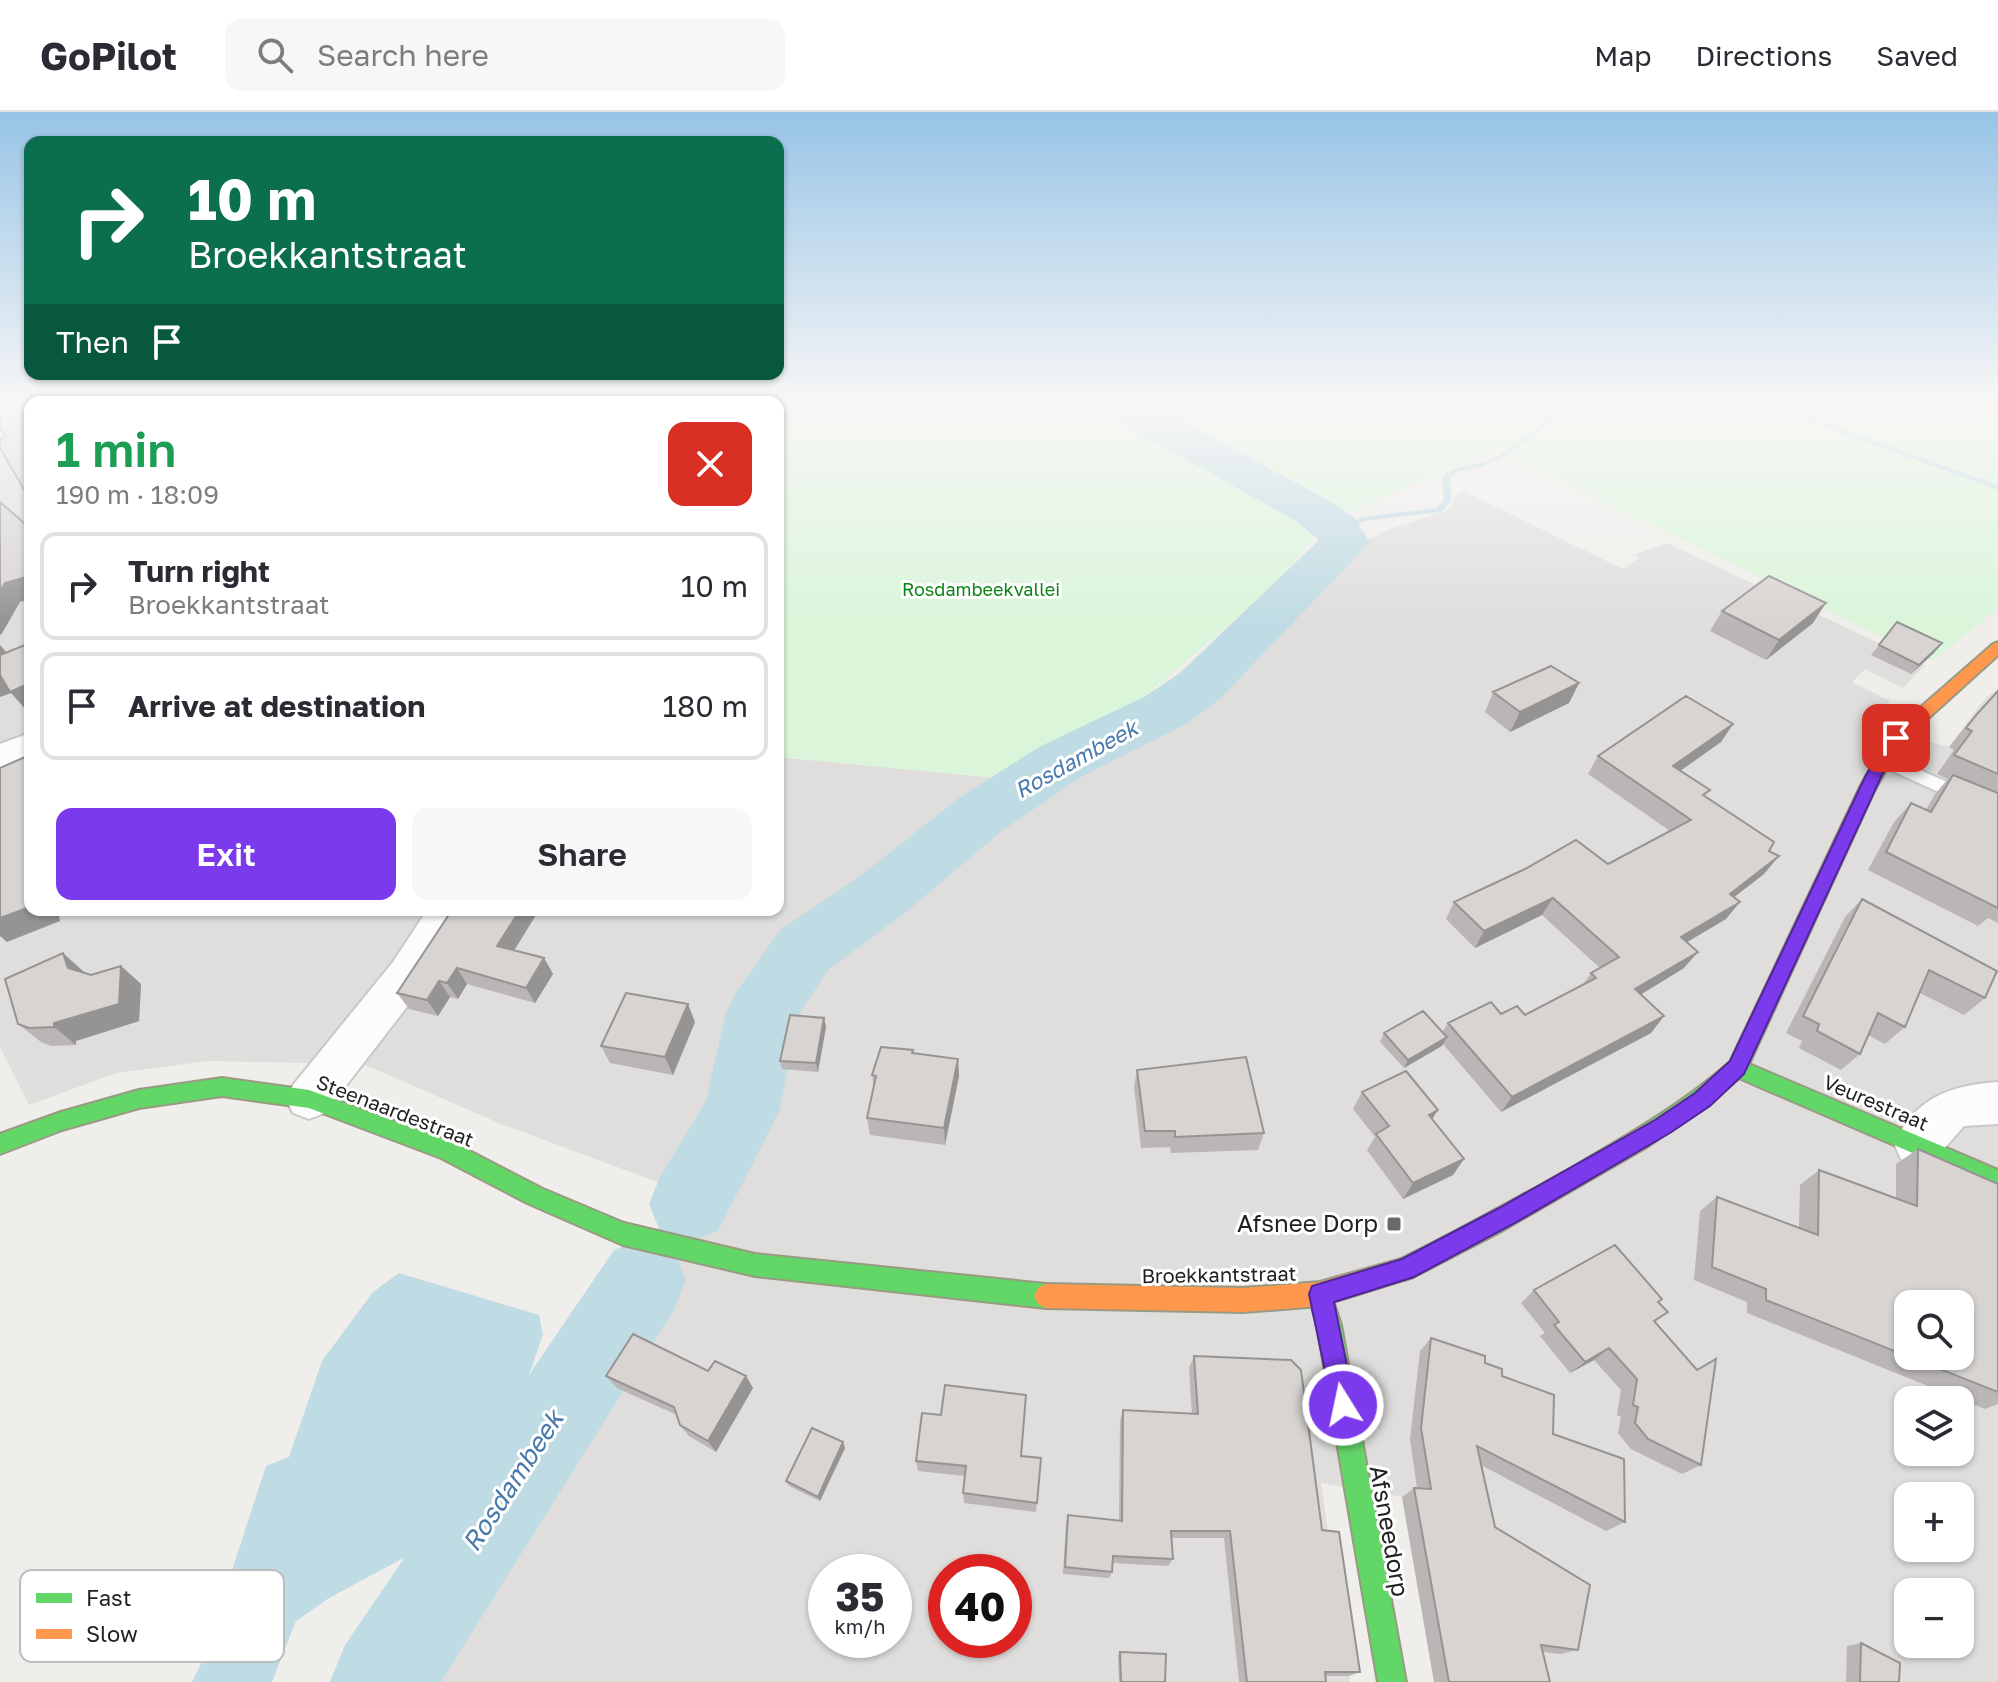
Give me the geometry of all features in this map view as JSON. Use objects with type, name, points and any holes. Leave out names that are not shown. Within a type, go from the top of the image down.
[{"type":"street","name":"Broekkantstraat","points":[[623,1234],[755,1265],[1057,1297],[1243,1300],[1320,1294],[1406,1269],[1507,1216],[1662,1127],[1703,1100],[1737,1068],[1896,738],[1998,647]]},
{"type":"street","points":[[0,758],[24,748]]},
{"type":"street","points":[[309,1099],[408,974],[445,916]]},
{"type":"street","name":"Veurestraat","points":[[1737,1068],[1998,1180]]},
{"type":"street","name":"Steenaardestraat","points":[[0,1144],[61,1121],[139,1099],[222,1087],[309,1099],[448,1151],[535,1196],[623,1234]]},
{"type":"street","points":[[1918,1144],[1937,1116],[1959,1104],[1998,1103]]},
{"type":"street","name":"Afsneedorp","points":[[1320,1294],[1329,1325],[1392,1682]]},
{"type":"lane","points":[[1883,760],[1998,812]]},
{"type":"shaded area","points":[[0,477],[24,477],[24,916],[784,916],[784,758],[1029,781],[957,812],[882,873],[788,941],[763,968],[747,1003],[731,1066],[709,1129],[679,1190],[501,1124],[363,1064],[208,1061],[116,1073],[29,1105],[0,1047]]},
{"type":"shaded area","points":[[1463,491],[1623,569],[1639,558],[1634,555],[1667,543],[1925,665],[1903,688],[1865,669],[1852,682],[1890,701],[1869,725],[1949,747],[1983,701],[1998,688],[1998,1682],[1434,1682],[1402,1497],[1321,1483],[1350,1682],[401,1682],[656,1298],[724,1181],[756,1117],[769,1081],[779,1020],[785,1001],[796,988],[878,920],[975,848],[988,832],[998,828],[1050,786],[1085,764],[1139,740],[1222,689],[1252,660],[1320,577],[1355,549],[1359,538],[1366,541],[1384,531],[1446,511],[1452,506],[1455,495]]},
{"type":"green space","name":"Rosdambeekvallei","points":[[784,477],[1431,477],[1327,521],[1277,583],[1109,727],[1029,781],[784,758]]},
{"type":"green space","name":"Rosdambeekvallei","points":[[1553,477],[1998,477],[1998,608],[1933,661]]},
{"type":"water","points":[[399,1273],[539,1315],[543,1334],[528,1378],[541,1390],[458,1523],[441,1518],[411,1554],[329,1598],[296,1621],[284,1652],[284,1570],[232,1570],[266,1466],[289,1457],[322,1361],[373,1292]]},
{"type":"water","points":[[202,1662],[280,1662],[272,1682],[192,1682]]},
{"type":"building","points":[[17,477],[24,477],[24,490]]},
{"type":"building","points":[[0,502],[24,523],[24,578],[5,583],[0,591]]},
{"type":"building","points":[[1769,576],[1826,603],[1779,640],[1722,611]]},
{"type":"building","points":[[1897,622],[1942,643],[1919,665],[1879,645]]},
{"type":"building","points":[[24,645],[24,686],[10,692],[0,675],[0,655]]},
{"type":"building","points":[[1551,666],[1579,683],[1520,712],[1493,692]]},
{"type":"building","points":[[1998,691],[1998,774],[1954,755],[1972,731],[1966,728]]},
{"type":"building","points":[[1686,696],[1733,724],[1673,766],[1710,790],[1703,795],[1774,842],[1769,851],[1779,856],[1730,894],[1740,902],[1681,937],[1698,952],[1635,989],[1664,1016],[1512,1097],[1448,1023],[1491,1002],[1501,1014],[1517,1006],[1525,1015],[1596,978],[1591,973],[1619,957],[1553,898],[1484,931],[1454,902],[1525,869],[1576,840],[1608,864],[1691,820],[1598,756]]},
{"type":"building","points":[[24,757],[24,909],[0,918],[0,768]]},
{"type":"building","points":[[1953,775],[1998,793],[1998,908],[1886,852],[1911,803],[1931,812]]},
{"type":"building","points":[[1862,899],[1997,971],[1985,998],[1929,970],[1905,1027],[1878,1013],[1860,1054],[1817,1031],[1819,1024],[1803,1016]]},
{"type":"building","points":[[448,916],[516,916],[497,946],[544,958],[526,988],[457,968],[447,983],[439,981],[427,1000],[397,993]]},
{"type":"building","points":[[63,953],[68,968],[91,975],[121,966],[119,1004],[54,1023],[54,1027],[29,1028],[18,1024],[5,979]]},
{"type":"building","points":[[626,993],[688,1004],[665,1057],[601,1046]]},
{"type":"building","points":[[1423,1011],[1447,1037],[1408,1060],[1384,1033]]},
{"type":"building","points":[[790,1015],[824,1018],[816,1063],[780,1061]]},
{"type":"building","points":[[881,1047],[958,1059],[944,1128],[867,1118],[876,1076],[872,1075]]},
{"type":"building","points":[[1246,1057],[1264,1133],[1175,1137],[1175,1131],[1145,1131],[1137,1070]]},
{"type":"building","points":[[1406,1071],[1438,1110],[1429,1115],[1464,1159],[1413,1183],[1376,1134],[1389,1126],[1362,1092]]},
{"type":"building","points":[[1918,1149],[1998,1184],[1998,1392],[1943,1370],[1974,1370],[1974,1290],[1894,1290],[1894,1351],[1766,1300],[1766,1289],[1712,1267],[1717,1197],[1818,1235],[1819,1170],[1917,1206]]},
{"type":"building","points":[[1615,1245],[1662,1299],[1658,1302],[1668,1312],[1654,1321],[1697,1370],[1716,1359],[1701,1465],[1648,1439],[1635,1423],[1638,1407],[1633,1405],[1637,1379],[1609,1348],[1585,1362],[1554,1325],[1559,1322],[1534,1290]]},
{"type":"building","points":[[633,1334],[708,1371],[715,1361],[746,1376],[708,1441],[680,1425],[674,1407],[606,1376]]},
{"type":"building","points":[[1431,1338],[1485,1356],[1485,1363],[1502,1369],[1502,1376],[1554,1395],[1553,1434],[1624,1459],[1625,1522],[1477,1446],[1495,1527],[1590,1585],[1578,1650],[1541,1645],[1550,1682],[1449,1682],[1414,1488],[1431,1489],[1421,1428]]},
{"type":"building","points":[[1194,1356],[1291,1360],[1301,1370],[1322,1530],[1339,1532],[1360,1672],[1325,1672],[1326,1682],[1247,1682],[1230,1531],[1171,1531],[1173,1559],[1113,1556],[1112,1572],[1065,1567],[1068,1515],[1122,1521],[1123,1410],[1198,1414]]},
{"type":"building","points":[[945,1385],[1026,1395],[1021,1456],[1041,1458],[1037,1503],[963,1493],[966,1466],[916,1461],[922,1413],[941,1415]]},
{"type":"building","points":[[812,1428],[843,1442],[818,1497],[786,1481]]},
{"type":"building","points":[[1861,1643],[1900,1663],[1899,1682],[1860,1682]]},
{"type":"building","points":[[1120,1652],[1166,1654],[1165,1682],[1121,1682]]},
{"type":"waterway","name":"Rosdambeek","points":[[689,1204],[742,1110],[762,1012],[804,950],[883,894],[981,814],[1060,762],[1164,711],[1200,686],[1345,542],[1337,528],[1313,511],[1252,477]]},
{"type":"waterway","points":[[1339,532],[1362,519],[1438,510],[1448,501],[1447,477]]},
{"type":"waterway","points":[[1968,477],[1998,488]]},
{"type":"waterway","name":"Rosdambeek","points":[[382,1682],[644,1280]]},
{"type":"waterway","points":[[495,1458],[521,1470]]},
{"type":"traffic: fast","points":[[1405,1269],[1490,1225],[1637,1141],[1699,1100],[1737,1068],[1868,787]]},
{"type":"traffic: fast","points":[[1737,1068],[1998,1180]]},
{"type":"traffic: fast","points":[[0,1144],[61,1121],[139,1099],[222,1087],[309,1099],[448,1151],[535,1196],[623,1234],[755,1265],[1046,1296]]},
{"type":"traffic: fast","points":[[1320,1294],[1329,1325],[1392,1682]]},
{"type":"traffic: slow","points":[[1868,787],[1896,738],[1998,647]]},
{"type":"traffic: slow","points":[[1046,1296],[1243,1300],[1320,1294],[1405,1269]]},
{"type":"place","name":"Afsnee Dorp","points":[[1394,1224]]},
{"type":"route","points":[[1343,1405],[1329,1325],[1320,1294],[1406,1269],[1507,1216],[1662,1127],[1703,1100],[1737,1068],[1874,775],[1896,738]]}]
